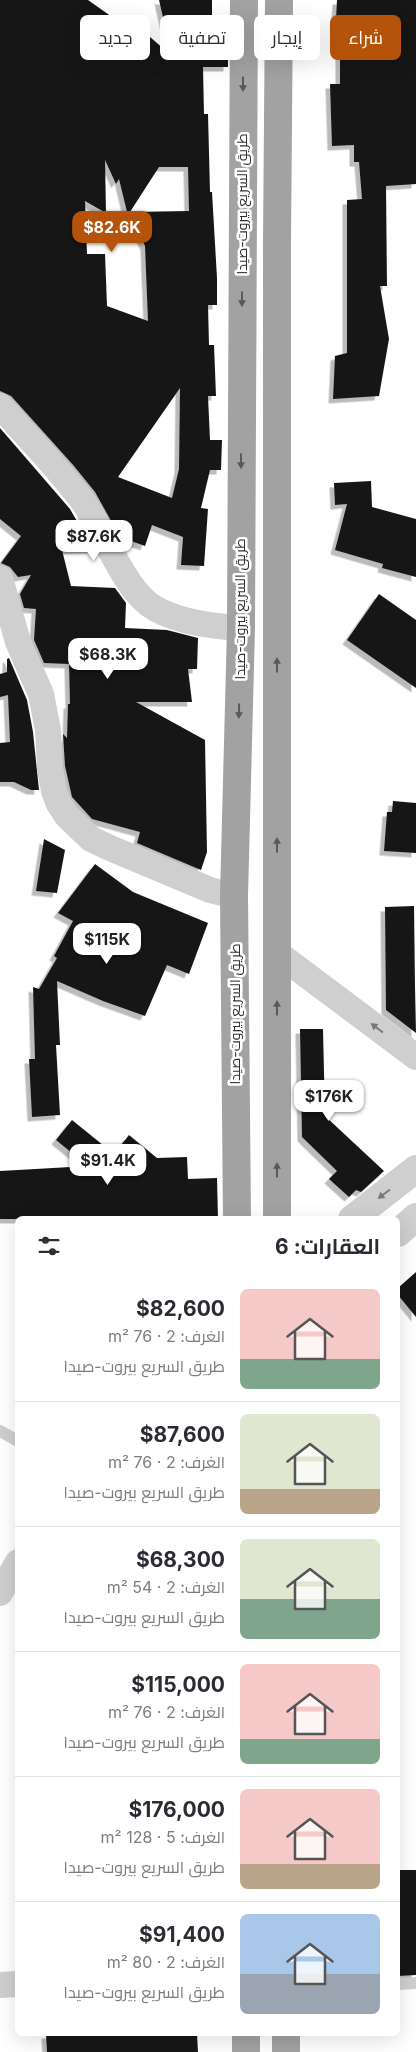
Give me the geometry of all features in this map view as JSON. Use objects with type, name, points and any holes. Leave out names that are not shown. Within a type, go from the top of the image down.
[{"type":"highway","name":"طريق السريع بيروت-صيدا","points":[[237,1216],[234,896],[241,628],[244,0]]},
{"type":"highway","points":[[277,1216],[277,241],[279,0]]},
{"type":"highway","points":[[246,2036],[246,2052]]},
{"type":"highway","points":[[286,2036],[286,2052]]},
{"type":"street","points":[[0,406],[48,459],[83,502],[125,574],[145,601],[156,609],[200,624],[241,628]]},
{"type":"street","points":[[0,578],[18,642],[41,694],[48,730],[50,768],[58,804],[67,816],[91,839],[210,890],[234,896]]},
{"type":"street","points":[[277,953],[416,1057]]},
{"type":"street","points":[[356,1216],[416,1169]]},
{"type":"street","points":[[400,1231],[416,1217]]},
{"type":"street","points":[[0,1985],[15,1984]]},
{"type":"lane","points":[[0,1431],[15,1439]]},
{"type":"lane","points":[[400,1984],[416,1983]]},
{"type":"building","points":[[0,0],[88,0],[109,15],[80,15],[80,60],[150,60],[150,37],[160,46],[160,60],[228,60],[228,67],[203,67],[204,114],[208,114],[210,192],[212,192],[217,278],[217,305],[208,305],[209,345],[214,345],[216,396],[208,396],[210,440],[222,440],[221,470],[210,470],[201,508],[208,509],[204,566],[181,565],[183,537],[152,525],[145,546],[120,537],[95,492],[11,396],[0,391]],"holes":[[[105,160],[116,184],[119,179],[128,216],[130,214],[145,246],[148,321],[107,306],[105,254],[87,254],[85,201],[106,213]],[[159,167],[188,167],[189,211],[130,212]],[[180,388],[179,469],[172,498],[118,477]]]},
{"type":"building","points":[[159,0],[212,0],[212,15],[162,15]]},
{"type":"building","points":[[337,0],[416,0],[416,184],[386,186],[387,286],[380,286],[389,339],[379,396],[333,399],[335,356],[347,353],[347,200],[362,199],[359,162],[354,162],[354,145],[332,146],[330,84],[340,84],[340,60],[401,60],[401,15],[336,15]]},
{"type":"building","points":[[0,428],[70,509],[93,549],[62,550],[71,586],[115,588],[126,603],[125,628],[167,630],[198,638],[197,669],[188,669],[192,702],[136,702],[205,740],[207,852],[201,870],[137,843],[140,832],[92,819],[72,797],[65,766],[63,734],[67,738],[68,704],[70,704],[69,664],[44,663],[34,640],[36,609],[24,608],[20,594],[31,575],[18,577],[10,567],[1,563],[21,536],[0,519]]},
{"type":"building","points":[[371,481],[372,507],[416,519],[416,577],[382,568],[383,564],[335,550],[347,504],[335,505],[334,483]]},
{"type":"building","points":[[379,594],[416,620],[416,688],[347,640]]},
{"type":"building","points":[[9,658],[27,700],[33,732],[39,790],[31,790],[14,782],[0,782],[0,743],[10,742],[8,695],[0,697],[0,674],[7,672],[7,659]]},
{"type":"building","points":[[393,801],[416,803],[416,853],[384,851],[387,812],[392,812]]},
{"type":"building","points":[[44,839],[65,850],[57,893],[36,891]]},
{"type":"building","points":[[95,864],[133,892],[208,923],[189,974],[167,965],[145,1016],[103,1001],[57,981],[60,1045],[56,1045],[60,1115],[32,1117],[29,1059],[35,1059],[33,987],[39,989],[57,958],[54,956],[73,921],[58,913]]},
{"type":"building","points":[[414,906],[416,1033],[386,1010],[385,907]]},
{"type":"building","points":[[300,1029],[323,1029],[325,1116],[384,1171],[361,1192],[356,1190],[349,1197],[329,1179],[337,1171],[302,1137]]},
{"type":"building","points":[[72,1120],[114,1154],[129,1135],[157,1158],[187,1157],[188,1179],[217,1178],[218,1216],[15,1216],[15,1219],[0,1219],[0,1171],[88,1166],[56,1140]]},
{"type":"building","points":[[416,1272],[416,1317],[400,1297],[400,1286]]},
{"type":"building","points":[[400,1870],[416,1870],[416,1975],[400,1976]]},
{"type":"building","points":[[46,2036],[197,2036],[198,2052],[47,2052]]}]
